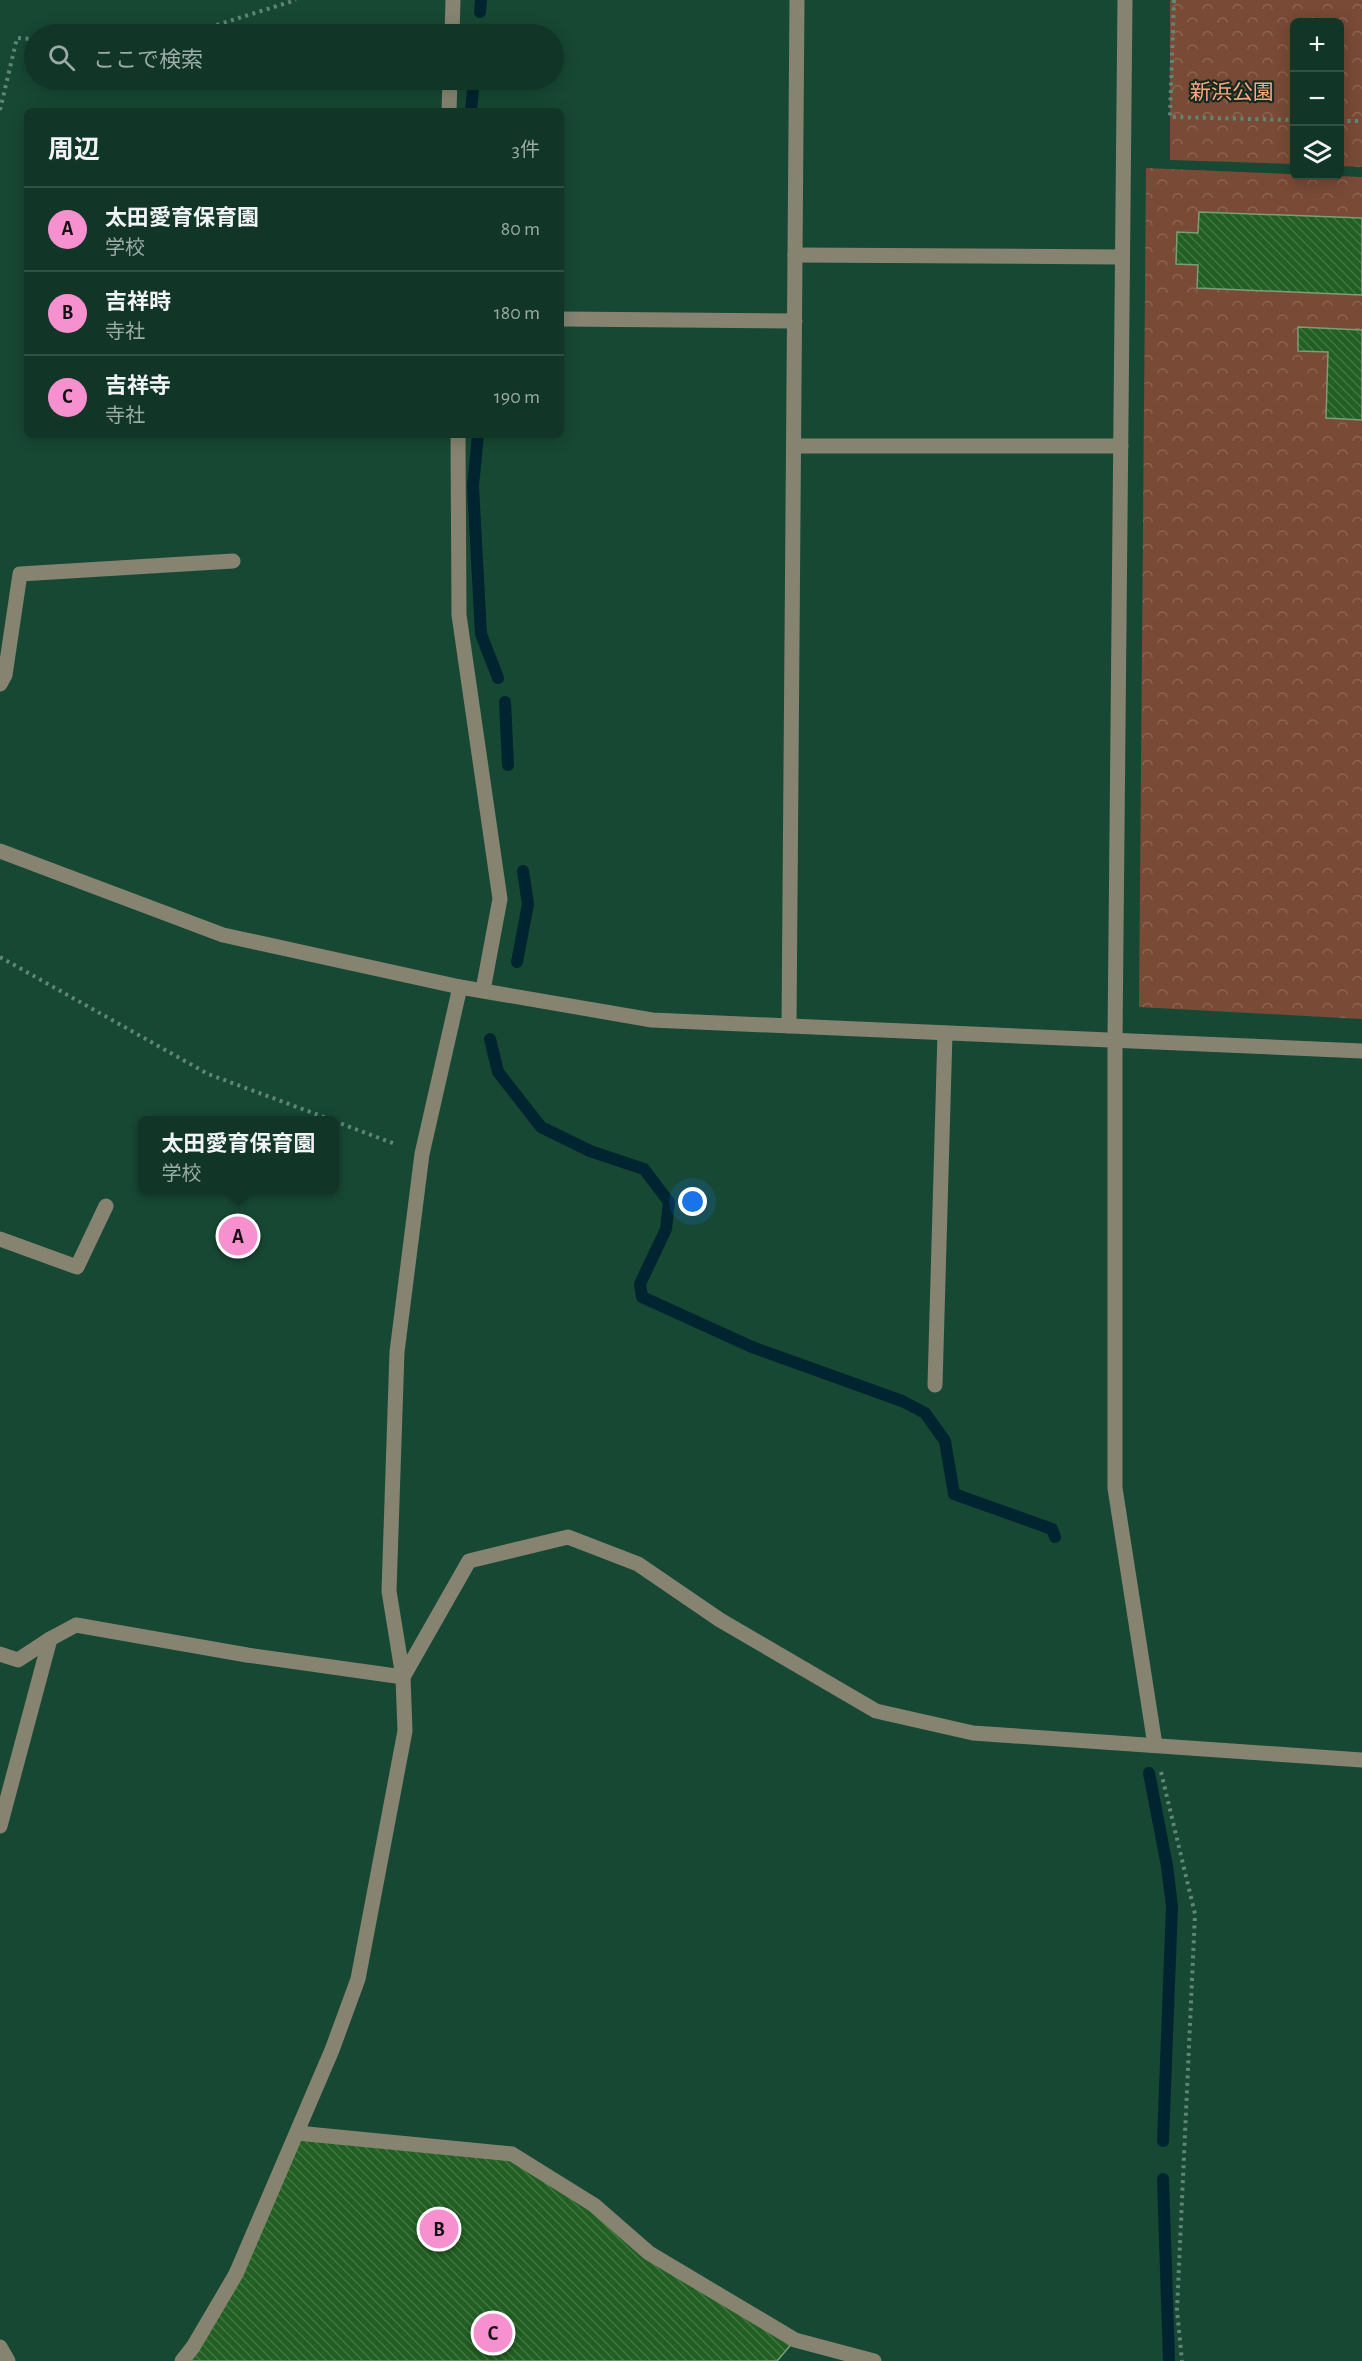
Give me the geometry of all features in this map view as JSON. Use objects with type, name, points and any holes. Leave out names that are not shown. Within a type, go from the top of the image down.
[{"type":"street","points":[[452,24],[453,0]]},
{"type":"street","points":[[789,1026],[797,0]]},
{"type":"street","points":[[1125,0],[1115,1040],[1115,1488],[1155,1745]]},
{"type":"street","points":[[449,108],[450,90]]},
{"type":"street","points":[[795,255],[1122,257]]},
{"type":"street","points":[[564,319],[795,321]]},
{"type":"street","points":[[458,438],[459,615],[500,899],[483,990]]},
{"type":"street","points":[[794,446],[1121,446]]},
{"type":"street","points":[[0,684],[5,675],[20,574],[233,561]]},
{"type":"street","points":[[0,851],[223,935],[460,987],[652,1020],[1362,1051]]},
{"type":"street","points":[[182,2361],[193,2347],[236,2274],[332,2050],[358,1979],[405,1731],[404,1677],[389,1591],[396,1364],[422,1154],[460,987]]},
{"type":"street","points":[[935,1385],[945,1033]]},
{"type":"street","points":[[0,1239],[78,1267],[106,1206]]},
{"type":"street","points":[[404,1677],[469,1561],[568,1537],[638,1564],[720,1620],[876,1711],[973,1733],[1362,1760]]},
{"type":"street","points":[[0,1654],[18,1660],[76,1625],[247,1655],[404,1677]]},
{"type":"street","points":[[0,1826],[50,1639]]},
{"type":"street","points":[[297,2133],[512,2154],[594,2205],[650,2253],[795,2340],[874,2361]]},
{"type":"street","points":[[0,2347],[8,2361]]},
{"type":"path","points":[[220,24],[296,0]]},
{"type":"path","points":[[1174,0],[1170,117],[1290,120]]},
{"type":"path","points":[[0,110],[17,38],[24,38]]},
{"type":"path","points":[[1344,121],[1362,122]]},
{"type":"path","points":[[0,957],[208,1074],[320,1116]]},
{"type":"path","points":[[339,1123],[422,1154]]},
{"type":"path","points":[[1155,1745],[1195,1914],[1177,2310],[1182,2361]]},
{"type":"green space","name":"新浜公園","points":[[1170,0],[1362,0],[1362,167],[1344,166],[1344,18],[1290,18],[1290,164],[1170,160]]},
{"type":"green space","points":[[1146,168],[1290,174],[1290,180],[1344,180],[1344,176],[1362,177],[1362,1019],[1139,1007]]},
{"type":"building","points":[[1199,212],[1362,218],[1362,295],[1197,288],[1198,265],[1176,264],[1177,232],[1198,233]]},
{"type":"building","points":[[1298,327],[1362,330],[1362,420],[1326,418],[1328,352],[1298,351]]},
{"type":"building","points":[[297,2133],[512,2154],[649,2253],[795,2340],[777,2361],[182,2361],[193,2347]]},
{"type":"waterway","points":[[480,12],[481,0]]},
{"type":"waterway","points":[[471,108],[473,90]]},
{"type":"waterway","points":[[478,438],[473,486],[481,634],[498,678]]},
{"type":"waterway","points":[[505,702],[508,765]]},
{"type":"waterway","points":[[517,962],[528,904],[523,871]]},
{"type":"waterway","points":[[490,1039],[498,1072],[541,1127],[590,1151],[644,1169],[669,1202],[666,1229],[640,1284],[642,1297],[752,1347],[902,1401],[925,1413],[945,1441],[954,1494],[1052,1529],[1055,1537]]},
{"type":"waterway","points":[[1149,1773],[1167,1866],[1172,1906],[1163,2141]]},
{"type":"waterway","points":[[1163,2179],[1169,2361]]},
{"type":"place","name":"太田愛育保育園","points":[[238,1236]]},
{"type":"place","name":"吉祥時","points":[[439,2229]]},
{"type":"place","name":"吉祥寺","points":[[493,2333]]}]
